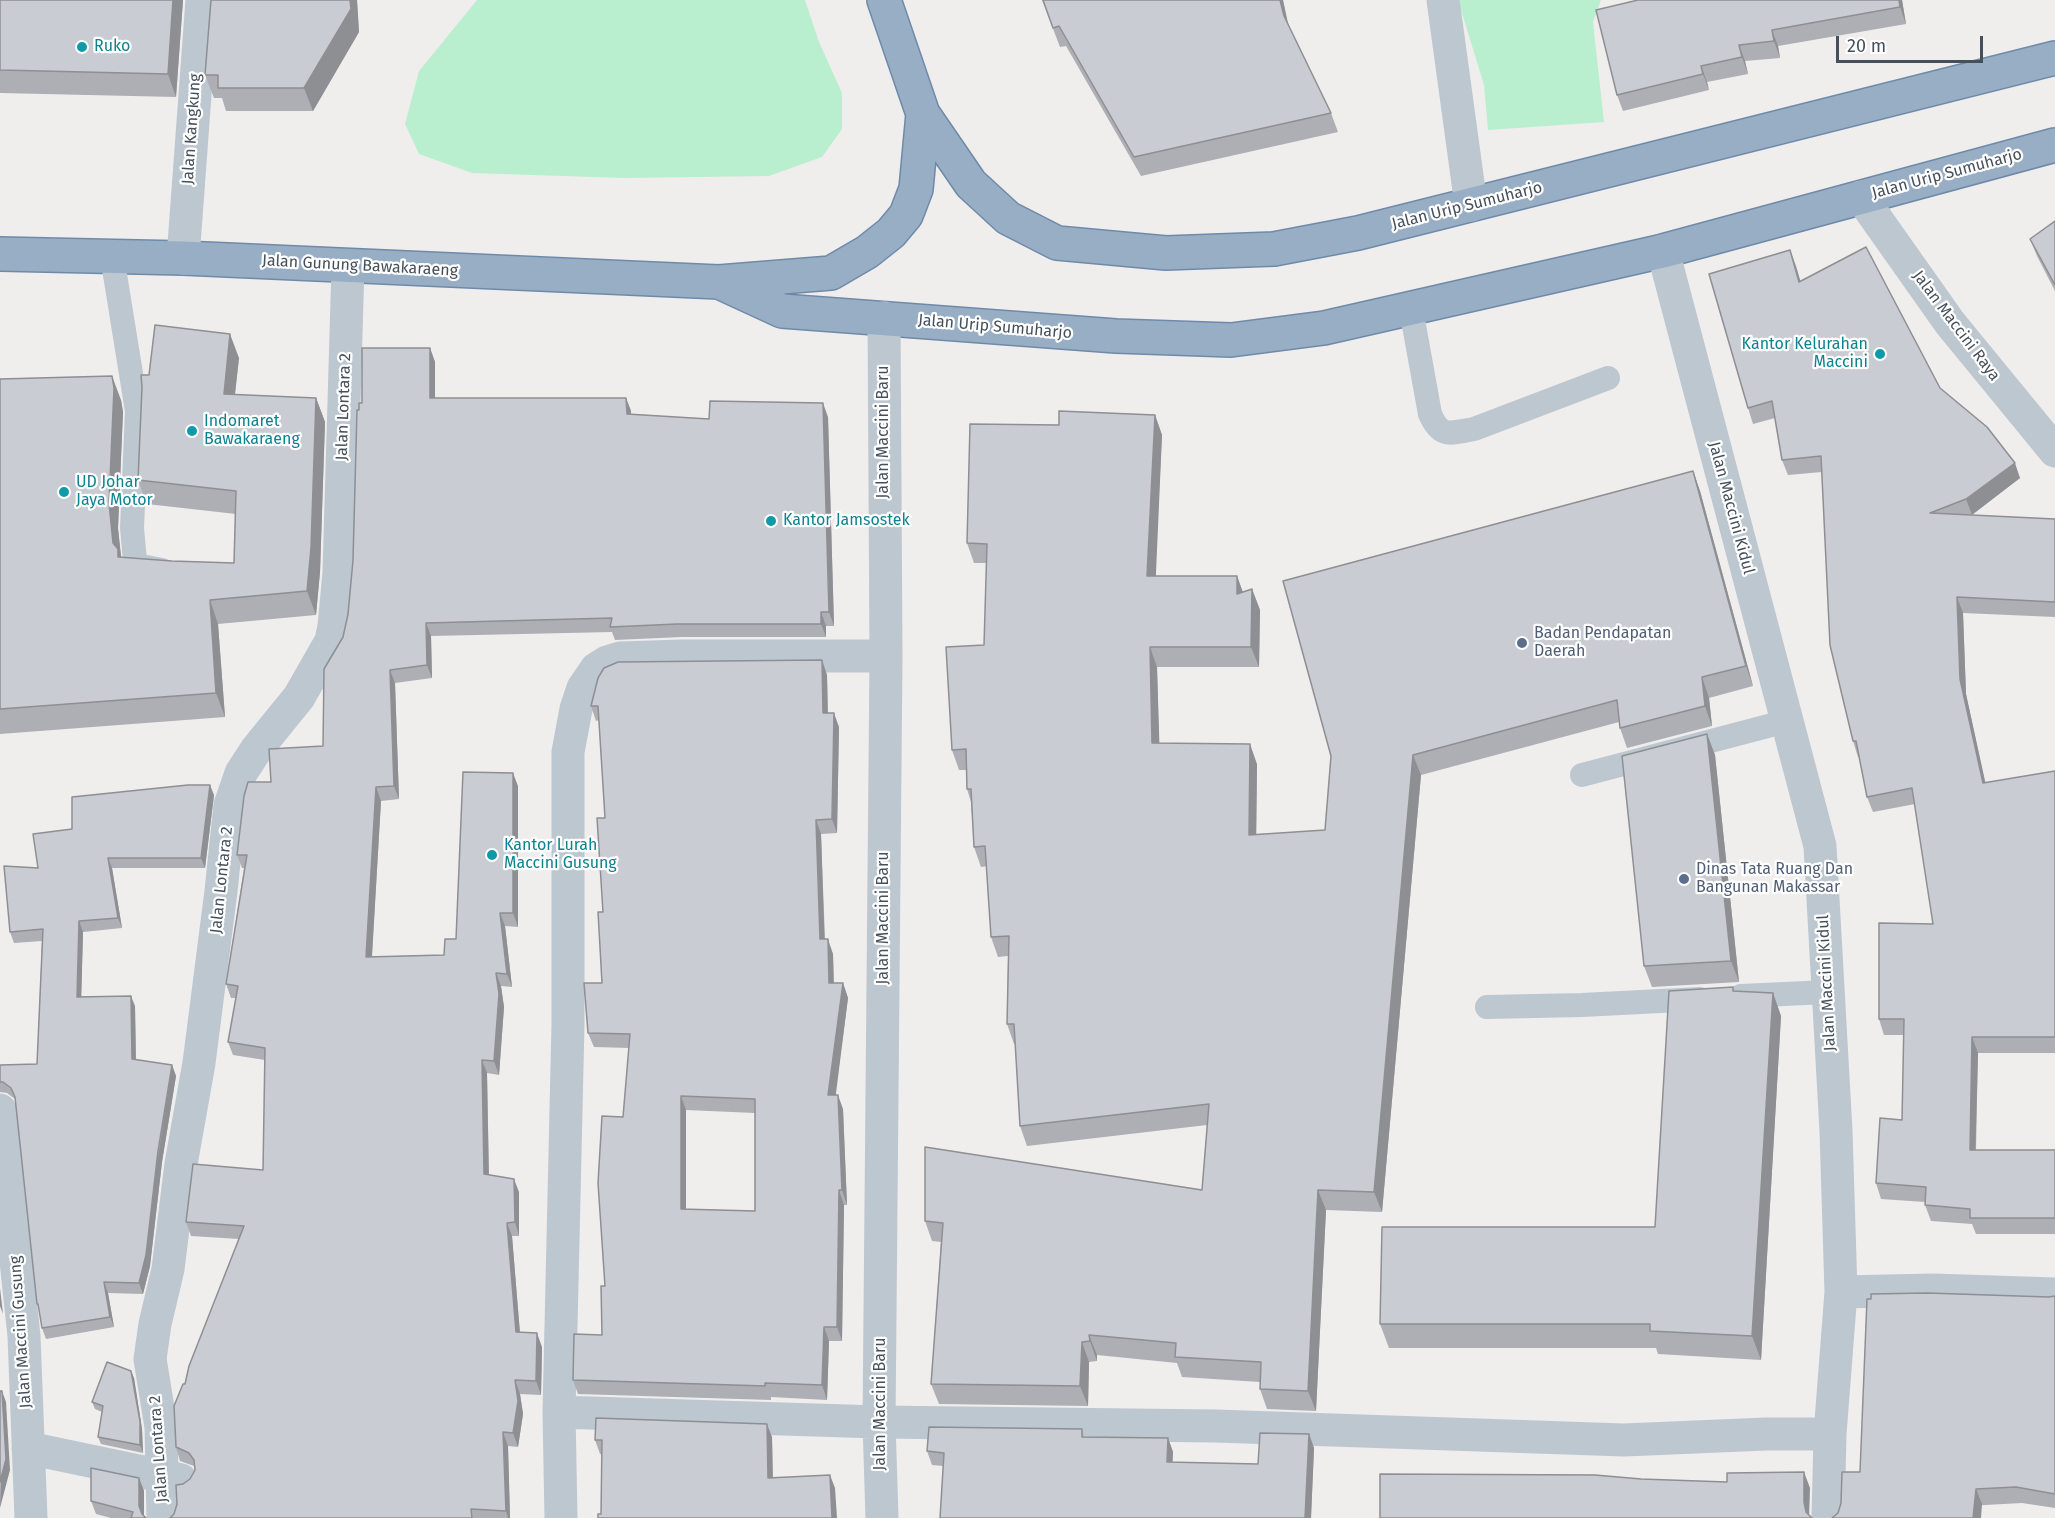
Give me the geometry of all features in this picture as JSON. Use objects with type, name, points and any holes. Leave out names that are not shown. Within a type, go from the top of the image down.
[{"type":"highway","points":[[884,0],[923,114]]},
{"type":"highway","name":"Jalan Urip Sumuharjo","points":[[923,114],[972,184],[1008,218],[1057,243],[1166,253],[1274,249],[1358,233],[2055,58]]},
{"type":"highway","name":"Jalan Gunung Bawakaraeng","points":[[0,254],[183,258],[719,282],[831,273],[867,252],[891,233],[906,214],[916,189],[923,114]]},
{"type":"highway","name":"Jalan Urip Sumuharjo","points":[[884,318],[1116,336],[1231,340],[1324,328],[1663,251],[2055,145]]},
{"type":"highway","name":"Jalan Gunung Bawakaraeng","points":[[719,282],[782,311],[884,318]]},
{"type":"street","name":"Jalan Kangkung","points":[[183,258],[202,0]]},
{"type":"street","points":[[1443,0],[1471,205]]},
{"type":"street","name":"Jalan Maccini Raya","points":[[1861,197],[1950,322],[2055,452]]},
{"type":"street","name":"Jalan Maccini Kidul","points":[[1663,251],[1820,846],[1836,1131],[1841,1292],[1830,1434],[1828,1518]]},
{"type":"street","name":"Jalan Lontara 2","points":[[164,1518],[171,1478],[150,1359],[155,1324],[168,1269],[181,1164],[199,1063],[230,805],[241,772],[299,697],[331,641],[333,633],[339,573],[348,266]]},
{"type":"street","name":"Jalan Maccini Baru","points":[[882,1518],[879,1422],[886,656],[884,318]]},
{"type":"street","points":[[561,1518],[559,1412],[568,1024],[568,752],[576,709],[583,688],[596,669],[621,658],[886,656]]},
{"type":"street","name":"Jalan Maccini Gusung","points":[[0,1110],[12,1336],[28,1448],[31,1518]]},
{"type":"street","points":[[1841,1292],[1933,1290],[2055,1294]]},
{"type":"street","points":[[559,1412],[879,1422],[1216,1426],[1624,1440],[1766,1434],[1830,1434]]},
{"type":"street","points":[[28,1448],[171,1478]]},
{"type":"lane","points":[[112,256],[137,411],[132,528],[135,561],[151,569],[182,571]]},
{"type":"lane","points":[[1411,309],[1430,414],[1440,430],[1454,432],[1474,429],[1608,378]]},
{"type":"lane","points":[[1582,775],[1787,721]]},
{"type":"lane","points":[[1487,1007],[1582,1005],[1827,992]]},
{"type":"green space","points":[[477,0],[805,0],[819,42],[842,93],[842,129],[822,157],[769,176],[624,178],[472,173],[419,154],[405,124],[419,71]]},
{"type":"green space","points":[[1458,0],[1601,0],[1593,22],[1604,122],[1488,130],[1484,85]]},
{"type":"building","name":"Ruko","points":[[0,0],[173,0],[168,74],[0,70]]},
{"type":"building","points":[[211,0],[350,0],[351,9],[304,88],[218,88],[218,75],[205,75]]},
{"type":"building","points":[[1043,0],[1280,0],[1284,16],[1331,113],[1134,157],[1059,26],[1053,28]]},
{"type":"building","points":[[1638,0],[1899,0],[1900,7],[1772,30],[1774,41],[1739,45],[1742,57],[1701,66],[1703,74],[1617,95],[1596,10]]},
{"type":"building","points":[[2055,221],[2055,285],[2030,239]]},
{"type":"building","points":[[1866,247],[1940,388],[1987,427],[2015,463],[1966,499],[1930,513],[2055,519],[2055,602],[1957,597],[1960,679],[1983,783],[2055,771],[2055,1037],[1972,1037],[1970,1150],[2055,1150],[2055,1218],[1970,1218],[1970,1209],[1925,1205],[1926,1187],[1876,1183],[1880,1118],[1902,1120],[1904,1019],[1879,1019],[1879,923],[1933,924],[1912,788],[1867,797],[1856,741],[1853,741],[1830,645],[1821,456],[1782,460],[1772,401],[1748,408],[1709,274],[1790,250],[1799,282]]},
{"type":"building","points":[[155,325],[230,334],[224,394],[316,398],[311,548],[307,591],[210,600],[216,693],[0,709],[0,379],[112,376],[114,388],[109,503],[113,543],[118,549],[118,557],[234,563],[236,491],[138,480],[141,375],[149,375]]},
{"type":"building","points":[[362,348],[430,348],[430,398],[626,398],[627,414],[709,419],[710,401],[823,403],[829,612],[821,612],[821,624],[677,624],[610,627],[612,618],[426,623],[427,665],[390,670],[394,786],[376,787],[366,957],[444,955],[445,939],[456,939],[463,772],[513,773],[513,913],[500,913],[507,974],[496,973],[499,994],[494,1061],[482,1060],[484,1174],[514,1179],[515,1222],[507,1223],[516,1332],[537,1333],[536,1381],[515,1380],[518,1401],[513,1433],[503,1432],[506,1511],[471,1509],[472,1518],[170,1518],[177,1504],[176,1485],[183,1484],[190,1479],[195,1470],[194,1460],[189,1453],[176,1447],[174,1406],[185,1384],[189,1366],[244,1226],[186,1222],[193,1164],[263,1170],[265,1048],[228,1042],[238,986],[226,984],[247,855],[237,855],[244,796],[248,782],[271,782],[269,749],[323,746],[324,669],[343,637],[348,614],[353,560],[357,410],[359,410],[359,403],[362,403]]},
{"type":"building","points":[[1059,411],[1155,415],[1147,576],[1237,576],[1237,594],[1252,589],[1251,647],[1150,647],[1152,743],[1250,744],[1249,835],[1325,830],[1331,756],[1283,581],[1693,471],[1746,666],[1702,677],[1705,706],[1620,728],[1617,700],[1413,755],[1374,1192],[1318,1190],[1308,1391],[1260,1389],[1261,1362],[1175,1357],[1176,1343],[1089,1335],[1090,1341],[1082,1342],[1080,1386],[931,1384],[943,1223],[925,1221],[925,1147],[1202,1190],[1209,1104],[1020,1126],[1014,1024],[1007,1024],[1009,936],[991,937],[985,846],[974,847],[971,789],[967,789],[966,749],[952,750],[946,647],[984,645],[987,544],[967,543],[970,424],[1059,425]]},
{"type":"building","points":[[822,660],[823,713],[834,713],[832,819],[816,820],[820,939],[828,939],[829,983],[843,983],[828,1095],[838,1095],[842,1190],[839,1190],[837,1327],[824,1327],[822,1385],[765,1383],[765,1386],[573,1380],[574,1334],[602,1335],[601,1286],[605,1286],[598,1183],[602,1116],[623,1117],[630,1034],[588,1033],[584,983],[602,983],[598,912],[603,912],[597,818],[605,818],[598,706],[591,706],[598,678],[604,668],[618,662]],"holes":[[[681,1096],[755,1099],[755,1211],[681,1209]]]},
{"type":"building","name":"Dinas Tata Ruang Dan Bangunan Makassar","points":[[1707,734],[1731,961],[1644,966],[1622,756]]},
{"type":"building","points":[[188,785],[210,785],[201,858],[108,858],[118,918],[79,921],[77,997],[131,996],[132,1059],[172,1065],[158,1151],[146,1255],[139,1283],[104,1282],[110,1317],[42,1328],[37,1304],[15,1097],[11,1088],[0,1082],[0,1065],[37,1064],[43,929],[10,932],[4,866],[38,868],[33,834],[72,829],[72,797]]},
{"type":"building","points":[[1733,987],[1733,991],[1773,993],[1752,1336],[1650,1331],[1650,1324],[1380,1324],[1382,1227],[1655,1227],[1669,991]]},
{"type":"building","points":[[1871,1294],[2055,1296],[2055,1494],[2016,1487],[1976,1489],[1973,1518],[1832,1518],[1838,1513],[1841,1503],[1842,1472],[1860,1472],[1867,1299],[1871,1299]]},
{"type":"building","points":[[107,1362],[131,1371],[140,1421],[140,1445],[98,1437],[103,1406],[92,1402]]},
{"type":"building","points":[[0,1391],[2,1391],[6,1459],[0,1482]]},
{"type":"building","points":[[596,1418],[767,1424],[768,1478],[830,1475],[832,1518],[598,1518],[598,1514],[601,1514],[602,1440],[595,1440]]},
{"type":"building","points":[[929,1427],[1082,1429],[1082,1437],[1168,1438],[1167,1462],[1258,1464],[1260,1433],[1309,1434],[1305,1518],[940,1518],[944,1453],[927,1451]]},
{"type":"building","points":[[91,1468],[139,1478],[139,1506],[146,1518],[131,1518],[133,1512],[91,1501]]},
{"type":"building","points":[[1804,1472],[1804,1502],[1806,1512],[1812,1518],[1380,1518],[1380,1474],[1595,1475],[1727,1482],[1727,1473]]},
{"type":"place","name":"Ruko","points":[[82,47]]},
{"type":"place","name":"Kantor Kelurahan Maccini","points":[[1880,354]]},
{"type":"place","name":"Indomaret Bawakaraeng","points":[[192,431]]},
{"type":"place","name":"UD Johar Jaya Motor","points":[[64,492]]},
{"type":"place","name":"Kantor Jamsostek","points":[[771,521]]},
{"type":"place","name":"Badan Pendapatan Daerah","points":[[1522,643]]},
{"type":"place","name":"Kantor Lurah Maccini Gusung","points":[[492,855]]},
{"type":"place","name":"Dinas Tata Ruang Dan Bangunan Makassar","points":[[1684,879]]}]
